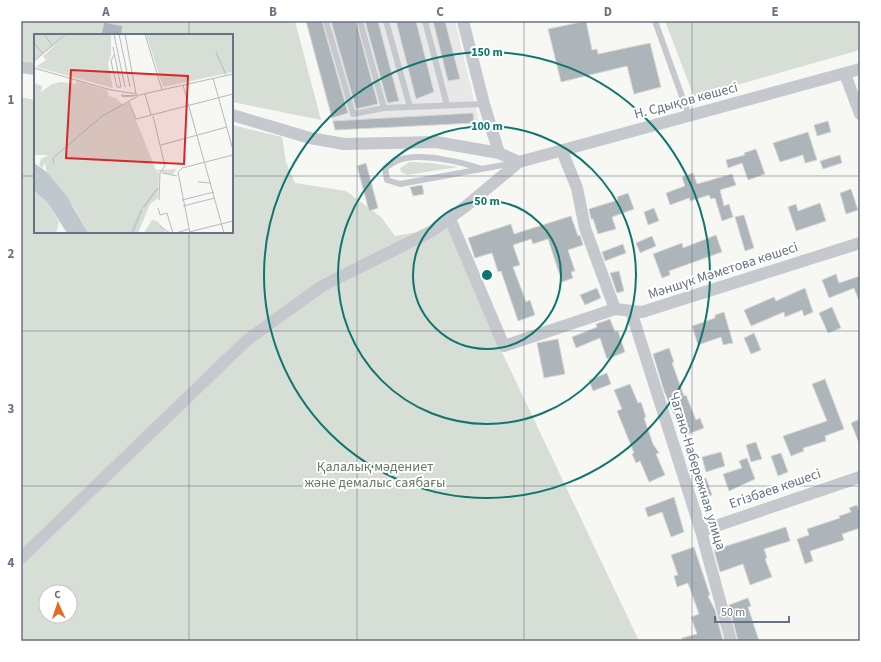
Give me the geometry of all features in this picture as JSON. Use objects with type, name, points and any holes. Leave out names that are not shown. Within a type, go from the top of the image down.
[{"type":"street","points":[[463,21],[484,104],[499,153]]},
{"type":"street","points":[[21,67],[34,69]]},
{"type":"street","name":"Н. Сдықов көшесі","points":[[519,162],[860,69]]},
{"type":"street","points":[[845,74],[860,114]]},
{"type":"street","points":[[21,558],[246,341],[322,286],[432,231],[519,162],[499,153],[436,142],[344,144],[310,138],[233,114]]},
{"type":"street","points":[[562,151],[577,188],[585,228],[615,309]]},
{"type":"street","name":"Мәншүк Мәметова көшесі","points":[[450,218],[504,346],[615,309],[642,312],[860,243]]},
{"type":"street","name":"Чагано-Набережная улица","points":[[631,311],[701,531],[731,641]]},
{"type":"street","name":"Егізбаев көшесі","points":[[701,531],[860,477]]},
{"type":"lane","points":[[326,21],[353,114],[384,108],[484,104]]},
{"type":"lane","points":[[360,21],[384,108]]},
{"type":"lane","points":[[386,21],[410,107]]},
{"type":"lane","points":[[425,21],[447,106]]},
{"type":"lane","points":[[655,21],[689,116]]},
{"type":"lane","points":[[482,169],[459,161],[427,158],[400,159],[385,168],[387,180],[400,184],[482,169],[519,162]]},
{"type":"shaded area","points":[[306,21],[455,21],[479,121],[335,130]]},
{"type":"green space","points":[[21,21],[295,21],[321,120],[233,102],[233,34],[34,34],[34,63],[21,60]]},
{"type":"green space","points":[[665,21],[860,21],[860,50],[694,97]]},
{"type":"green space","name":"Қалалық мәдениет және демалыс саябағы","points":[[21,97],[34,100],[34,233],[233,233],[233,125],[282,137],[286,162],[295,183],[346,191],[381,217],[395,236],[447,227],[501,350],[639,641],[21,641]]},
{"type":"green space","points":[[410,162],[458,167],[407,175],[401,172],[400,168]]},
{"type":"building","points":[[306,21],[322,21],[348,113],[332,118]]},
{"type":"building","points":[[331,21],[356,21],[378,104],[356,109]]},
{"type":"building","points":[[365,21],[378,21],[399,101],[388,103],[387,101]]},
{"type":"building","points":[[396,21],[416,21],[434,92],[416,99]]},
{"type":"building","points":[[433,21],[445,21],[460,79],[448,81]]},
{"type":"building","points":[[586,21],[592,50],[597,49],[598,54],[650,43],[661,87],[634,94],[627,66],[561,82],[548,29]]},
{"type":"building","points":[[104,22],[123,26],[121,34],[101,34]]},
{"type":"building","points":[[473,113],[474,123],[335,130],[333,121]]},
{"type":"building","points":[[828,121],[831,132],[817,136],[814,125]]},
{"type":"building","points":[[808,132],[817,160],[805,163],[803,155],[780,162],[773,143]]},
{"type":"building","points":[[756,149],[765,174],[748,180],[742,163],[728,168],[726,160],[745,155],[744,153]]},
{"type":"building","points":[[840,155],[842,163],[823,169],[820,161]]},
{"type":"building","points":[[366,163],[378,208],[369,211],[357,166]]},
{"type":"building","points":[[693,173],[697,184],[732,174],[736,185],[720,190],[724,206],[729,204],[733,217],[722,221],[715,198],[711,199],[709,195],[690,201],[689,198],[670,205],[666,193],[685,186],[682,177]]},
{"type":"building","points":[[422,185],[424,194],[413,196],[410,187]]},
{"type":"building","points":[[851,189],[858,210],[846,214],[840,193]]},
{"type":"building","points":[[628,193],[634,209],[612,217],[616,229],[598,234],[593,219],[591,219],[589,209],[618,200],[617,197]]},
{"type":"building","points":[[820,203],[826,221],[796,231],[788,207],[796,204],[798,211]]},
{"type":"building","points":[[654,208],[659,221],[648,225],[644,212]]},
{"type":"building","points":[[744,215],[754,248],[745,251],[735,217]]},
{"type":"building","points":[[571,216],[583,245],[568,250],[575,271],[571,272],[573,278],[562,282],[548,239],[533,244],[531,239],[513,245],[520,265],[513,267],[526,302],[530,300],[535,315],[518,321],[501,271],[498,272],[492,253],[475,258],[468,238],[511,224],[514,234]]},
{"type":"building","points":[[716,235],[722,252],[669,271],[670,275],[662,278],[653,254],[682,243],[683,248]]},
{"type":"building","points":[[652,236],[656,246],[640,253],[636,243]]},
{"type":"building","points":[[623,244],[626,253],[605,261],[602,252]]},
{"type":"building","points":[[619,271],[624,291],[617,293],[610,273]]},
{"type":"building","points":[[836,274],[839,283],[860,276],[860,303],[854,288],[829,298],[822,280]]},
{"type":"building","points":[[597,288],[601,298],[585,305],[580,295]]},
{"type":"building","points":[[805,288],[813,312],[804,316],[802,310],[785,317],[784,312],[751,326],[744,310],[774,297],[776,301]]},
{"type":"building","points":[[832,307],[841,328],[828,333],[819,313]]},
{"type":"building","points":[[724,312],[733,343],[723,345],[721,337],[698,345],[692,326],[715,318],[715,315]]},
{"type":"building","points":[[610,319],[615,332],[618,331],[625,352],[607,359],[600,338],[576,348],[572,337],[597,327],[596,324]]},
{"type":"building","points":[[754,333],[761,350],[751,354],[744,338]]},
{"type":"building","points":[[558,339],[565,374],[544,378],[537,343]]},
{"type":"building","points":[[669,348],[674,362],[672,363],[684,396],[686,395],[696,420],[700,418],[704,428],[683,436],[664,391],[653,354]]},
{"type":"building","points":[[607,373],[611,384],[593,391],[589,380]]},
{"type":"building","points":[[825,379],[844,429],[825,436],[826,441],[803,448],[804,451],[791,456],[783,436],[827,421],[812,384]]},
{"type":"building","points":[[630,384],[638,403],[641,402],[646,417],[644,418],[653,444],[659,453],[656,454],[665,475],[649,482],[640,461],[636,463],[632,454],[634,453],[617,411],[622,409],[614,390]]},
{"type":"building","points":[[860,419],[860,443],[859,443],[851,423]]},
{"type":"building","points":[[756,442],[762,459],[751,462],[746,445]]},
{"type":"building","points":[[721,452],[725,466],[706,472],[702,457]]},
{"type":"building","points":[[781,453],[788,472],[778,476],[771,456]]},
{"type":"building","points":[[747,458],[755,479],[729,491],[723,474],[742,468],[739,461]]},
{"type":"building","points":[[706,478],[712,495],[701,499],[696,482]]},
{"type":"building","points":[[674,497],[684,532],[671,537],[662,512],[648,517],[645,508]]},
{"type":"building","points":[[857,505],[860,514],[860,528],[842,534],[844,540],[810,551],[813,561],[805,564],[797,539],[809,535],[807,529],[840,518],[839,516],[851,512],[849,508]]},
{"type":"building","points":[[786,527],[790,541],[764,549],[767,558],[765,559],[772,577],[750,585],[743,564],[720,572],[714,550]]},
{"type":"building","points":[[694,547],[710,595],[708,596],[715,610],[723,641],[682,641],[682,638],[697,634],[691,617],[699,614],[688,583],[677,587],[674,576],[678,575],[671,555]]},
{"type":"building","points":[[748,598],[751,606],[748,607],[759,641],[738,641],[729,605]]}]
